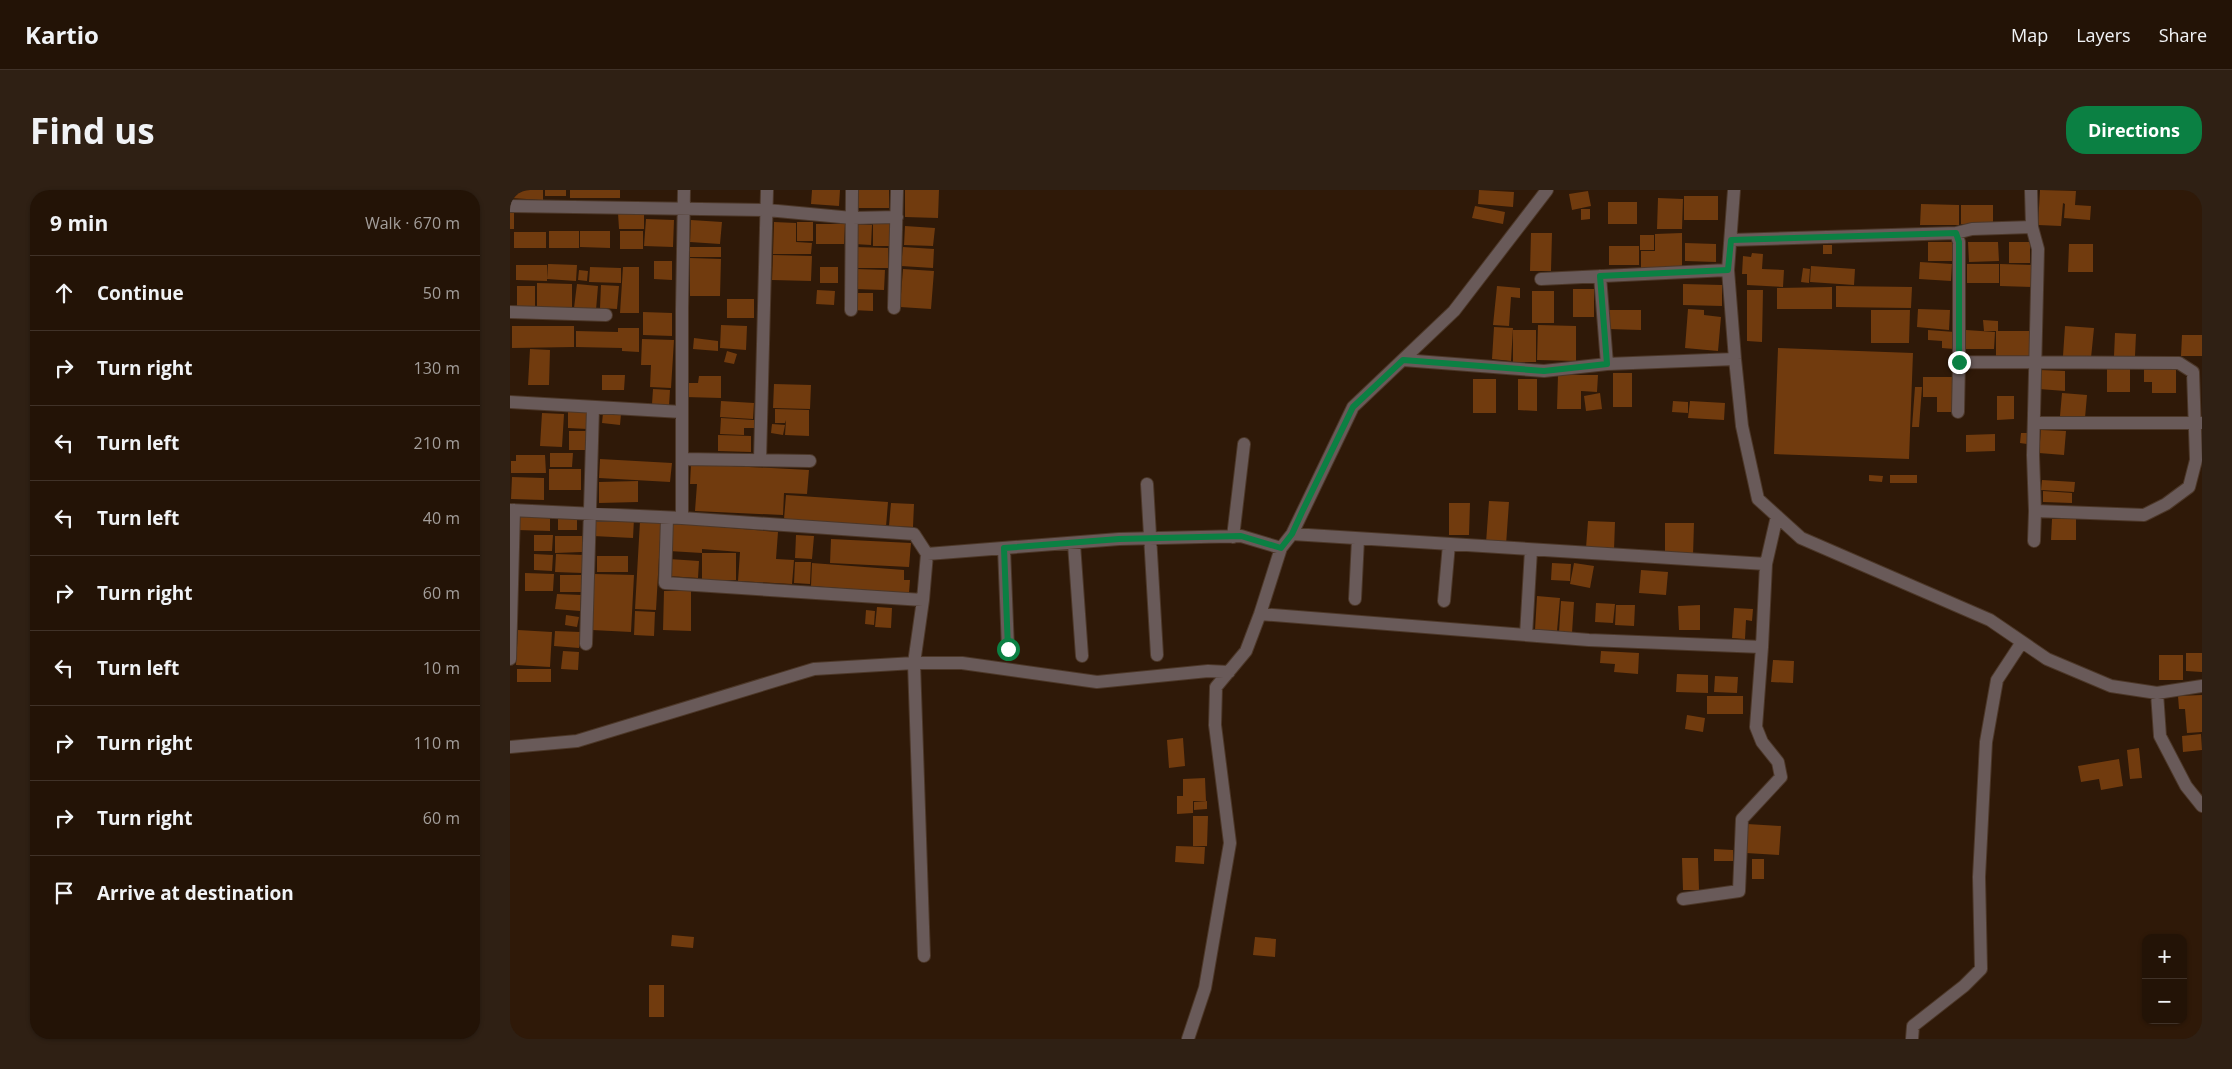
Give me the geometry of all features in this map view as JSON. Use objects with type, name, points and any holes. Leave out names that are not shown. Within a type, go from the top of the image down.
[{"type":"street","points":[[682,518],[684,190]]},
{"type":"street","points":[[760,460],[767,190]]},
{"type":"street","points":[[851,310],[852,190]]},
{"type":"street","points":[[894,308],[897,190]]},
{"type":"street","points":[[1188,1039],[1205,988],[1230,843],[1215,725],[1216,687],[1246,651],[1281,548],[1292,534],[1353,407],[1454,311],[1547,190]]},
{"type":"street","points":[[1734,190],[1728,270],[1734,359],[1742,426],[1758,500],[1801,538],[1990,620],[2047,659],[2111,686],[2157,693],[2202,686]]},
{"type":"street","points":[[2031,190],[2032,227],[2038,249],[2033,455],[2034,541]]},
{"type":"street","points":[[510,206],[767,210],[852,218],[897,217]]},
{"type":"street","points":[[1731,240],[1956,233],[1972,229],[2032,227]]},
{"type":"street","points":[[1956,233],[1959,242],[1958,412]]},
{"type":"street","points":[[1541,279],[1728,270]]},
{"type":"street","points":[[1600,276],[1607,364]]},
{"type":"street","points":[[510,312],[606,314]]},
{"type":"street","points":[[1403,360],[1544,371],[1607,364],[1734,359]]},
{"type":"street","points":[[1959,362],[2178,363],[2193,372],[2199,423],[2196,460],[2189,486],[2166,504],[2144,515],[2035,511]]},
{"type":"street","points":[[510,402],[682,412]]},
{"type":"street","points":[[586,644],[593,408]]},
{"type":"street","points":[[2034,423],[2199,423]]},
{"type":"street","points":[[1233,537],[1244,444]]},
{"type":"street","points":[[682,459],[810,461]]},
{"type":"street","points":[[1147,484],[1157,655]]},
{"type":"street","points":[[510,659],[512,510],[682,518],[914,534],[927,554],[914,663],[924,956]]},
{"type":"street","points":[[1683,900],[1739,891],[1742,819],[1781,777],[1778,762],[1762,742],[1756,727],[1766,564],[1777,516]]},
{"type":"street","points":[[667,518],[665,583],[923,600]]},
{"type":"street","points":[[1292,534],[1766,564]]},
{"type":"street","points":[[927,554],[1119,539],[1241,536],[1281,548]]},
{"type":"street","points":[[1355,599],[1358,539]]},
{"type":"street","points":[[1074,544],[1082,656]]},
{"type":"street","points":[[1444,601],[1449,544]]},
{"type":"street","points":[[1004,548],[1008,649]]},
{"type":"street","points":[[1526,635],[1531,550]]},
{"type":"street","points":[[1260,614],[1526,635],[1762,647]]},
{"type":"street","points":[[1912,1039],[1913,1026],[1964,986],[1981,969],[1979,876],[1986,742],[1997,680],[2022,642]]},
{"type":"street","points":[[510,747],[577,741],[814,669],[914,663],[962,664],[1098,682],[1208,671],[1228,672]]},
{"type":"street","points":[[2157,693],[2160,736],[2186,786],[2202,806]]},
{"type":"building","points":[[510,190],[543,190],[543,200],[510,198]]},
{"type":"building","points":[[545,190],[566,190],[566,196],[545,196]]},
{"type":"building","points":[[570,190],[620,190],[620,198],[570,198]]},
{"type":"building","points":[[812,190],[840,190],[839,206],[811,204]]},
{"type":"building","points":[[854,190],[889,190],[889,208],[854,208]]},
{"type":"building","points":[[905,190],[939,190],[938,218],[905,217]]},
{"type":"building","points":[[1479,190],[1514,192],[1513,207],[1478,204]]},
{"type":"building","points":[[2040,190],[2076,191],[2075,205],[2091,206],[2090,220],[2064,218],[2065,204],[2063,203],[2061,226],[2038,225]]},
{"type":"building","points":[[1588,191],[1591,206],[1572,210],[1569,194]]},
{"type":"building","points":[[1684,196],[1718,196],[1718,220],[1684,220]]},
{"type":"building","points":[[1658,198],[1683,199],[1682,229],[1657,229]]},
{"type":"building","points":[[1608,202],[1637,202],[1637,224],[1608,224]]},
{"type":"building","points":[[1921,204],[1959,205],[1959,225],[1920,225]]},
{"type":"building","points":[[1961,205],[1993,205],[1993,224],[1961,224]]},
{"type":"building","points":[[1475,206],[1505,212],[1503,224],[1472,218]]},
{"type":"building","points":[[1581,209],[1590,209],[1590,219],[1581,220]]},
{"type":"building","points":[[510,210],[514,210],[514,229],[510,229]]},
{"type":"building","points":[[618,213],[644,213],[644,229],[619,229]]},
{"type":"building","points":[[646,219],[674,220],[673,247],[644,246]]},
{"type":"building","points":[[691,220],[722,222],[720,244],[690,242]]},
{"type":"building","points":[[774,222],[796,223],[796,242],[812,243],[811,254],[773,254]]},
{"type":"building","points":[[797,222],[813,222],[813,241],[797,241]]},
{"type":"building","points":[[873,222],[892,222],[892,246],[873,246]]},
{"type":"building","points":[[816,224],[845,224],[844,244],[816,244]]},
{"type":"building","points":[[856,224],[872,225],[871,245],[854,244]]},
{"type":"building","points":[[905,226],[935,228],[933,246],[904,245]]},
{"type":"building","points":[[549,231],[579,231],[579,248],[549,248]]},
{"type":"building","points":[[580,231],[610,231],[610,248],[580,247]]},
{"type":"building","points":[[620,231],[643,231],[643,249],[620,249]]},
{"type":"building","points":[[514,232],[546,232],[546,248],[514,248]]},
{"type":"building","points":[[1531,233],[1552,233],[1551,271],[1530,271]]},
{"type":"building","points":[[1682,233],[1682,268],[1641,268],[1641,251],[1655,251],[1655,234]]},
{"type":"building","points":[[1640,235],[1654,235],[1654,250],[1640,250]]},
{"type":"building","points":[[1928,242],[1952,242],[1952,261],[1928,261]]},
{"type":"building","points":[[1968,242],[1998,242],[1999,261],[1969,262]]},
{"type":"building","points":[[2009,242],[2030,242],[2030,263],[2009,263]]},
{"type":"building","points":[[1685,243],[1716,244],[1716,262],[1685,261]]},
{"type":"building","points":[[2069,244],[2093,244],[2093,272],[2068,272]]},
{"type":"building","points":[[1823,245],[1832,245],[1832,254],[1823,254]]},
{"type":"building","points":[[1609,246],[1639,246],[1639,265],[1609,265]]},
{"type":"building","points":[[690,247],[721,247],[721,257],[690,257]]},
{"type":"building","points":[[855,247],[888,248],[888,268],[855,268]]},
{"type":"building","points":[[903,247],[934,249],[933,268],[901,266]]},
{"type":"building","points":[[1752,253],[1763,254],[1762,269],[1784,270],[1783,287],[1747,285],[1747,274],[1742,274],[1743,256],[1751,257]]},
{"type":"building","points":[[773,255],[812,256],[811,281],[772,280]]},
{"type":"building","points":[[690,258],[721,259],[720,296],[690,296]]},
{"type":"building","points":[[654,261],[672,261],[672,280],[654,279]]},
{"type":"building","points":[[1920,262],[1952,264],[1951,281],[1919,279]]},
{"type":"building","points":[[548,264],[577,265],[576,281],[547,279]]},
{"type":"building","points":[[1967,264],[1999,264],[1999,283],[1967,283]]},
{"type":"building","points":[[2000,264],[2033,265],[2032,287],[2000,286]]},
{"type":"building","points":[[516,265],[547,265],[547,281],[516,280]]},
{"type":"building","points":[[1811,266],[1855,269],[1854,285],[1810,282]]},
{"type":"building","points":[[590,267],[621,268],[621,283],[589,282]]},
{"type":"building","points":[[623,267],[639,267],[639,313],[620,313]]},
{"type":"building","points":[[820,267],[838,267],[838,283],[820,283]]},
{"type":"building","points":[[1803,268],[1810,269],[1809,283],[1801,282]]},
{"type":"building","points":[[856,269],[885,270],[884,290],[855,289]]},
{"type":"building","points":[[903,269],[934,271],[931,309],[900,307]]},
{"type":"building","points":[[579,270],[588,271],[587,281],[578,280]]},
{"type":"building","points":[[537,283],[572,284],[572,309],[537,309]]},
{"type":"building","points":[[577,284],[598,286],[596,310],[574,308]]},
{"type":"building","points":[[1683,284],[1722,285],[1722,306],[1683,305]]},
{"type":"building","points":[[601,285],[619,286],[617,309],[600,308]]},
{"type":"building","points":[[517,286],[535,286],[535,309],[517,309]]},
{"type":"building","points":[[1497,286],[1520,288],[1520,298],[1511,297],[1509,326],[1493,325]]},
{"type":"building","points":[[1836,286],[1912,287],[1911,308],[1836,307]]},
{"type":"building","points":[[1832,287],[1832,309],[1777,309],[1777,288]]},
{"type":"building","points":[[1573,289],[1594,289],[1594,317],[1573,317]]},
{"type":"building","points":[[817,290],[835,291],[834,305],[816,304]]},
{"type":"building","points":[[1747,290],[1763,290],[1762,342],[1747,341]]},
{"type":"building","points":[[1532,291],[1554,291],[1554,323],[1532,323]]},
{"type":"building","points":[[852,293],[873,293],[873,311],[852,310]]},
{"type":"building","points":[[727,299],[754,299],[754,318],[727,318]]},
{"type":"building","points":[[1688,309],[1704,310],[1704,315],[1721,317],[1718,351],[1685,348]]},
{"type":"building","points":[[1918,309],[1950,310],[1949,330],[1917,327]]},
{"type":"building","points":[[1608,310],[1641,310],[1641,330],[1608,329]]},
{"type":"building","points":[[1871,310],[1910,310],[1909,343],[1871,343]]},
{"type":"building","points":[[643,312],[672,313],[672,336],[643,335]]},
{"type":"building","points":[[1983,320],[1998,321],[1998,331],[2031,331],[2031,358],[1996,358],[1996,331],[1984,331]]},
{"type":"building","points":[[721,325],[747,326],[746,350],[720,348]]},
{"type":"building","points":[[1538,325],[1576,326],[1576,361],[1537,360]]},
{"type":"building","points":[[512,326],[574,326],[574,347],[512,348]]},
{"type":"building","points":[[2065,326],[2094,328],[2091,358],[2063,356]]},
{"type":"building","points":[[1494,327],[1513,328],[1511,361],[1492,359]]},
{"type":"building","points":[[618,328],[639,328],[639,352],[622,351],[622,348],[576,347],[576,331],[618,332]]},
{"type":"building","points":[[1513,330],[1536,330],[1536,362],[1513,362]]},
{"type":"building","points":[[1928,330],[1955,332],[1954,349],[1942,348],[1942,341],[1928,340]]},
{"type":"building","points":[[1966,330],[1995,332],[1994,349],[1966,349]]},
{"type":"building","points":[[2115,333],[2136,334],[2135,356],[2114,356]]},
{"type":"building","points":[[2182,335],[2202,335],[2202,356],[2181,356]]},
{"type":"building","points":[[694,338],[718,341],[718,351],[693,349]]},
{"type":"building","points":[[642,339],[674,340],[671,388],[650,387],[651,365],[641,365]]},
{"type":"building","points":[[1778,348],[1913,353],[1909,459],[1774,454]]},
{"type":"building","points":[[530,349],[550,350],[549,385],[528,385]]},
{"type":"building","points":[[727,351],[737,354],[734,364],[724,362]]},
{"type":"building","points":[[2107,369],[2130,369],[2130,392],[2107,392]]},
{"type":"building","points":[[2144,369],[2176,369],[2176,393],[2152,393],[2152,382],[2144,382]]},
{"type":"building","points":[[2040,370],[2065,371],[2065,391],[2039,389]]},
{"type":"building","points":[[1613,373],[1632,373],[1632,407],[1613,407]]},
{"type":"building","points":[[602,375],[625,375],[624,390],[602,390]]},
{"type":"building","points":[[1558,375],[1598,375],[1597,392],[1581,391],[1581,409],[1557,409]]},
{"type":"building","points":[[699,376],[721,376],[721,398],[685,397],[685,383],[698,383]]},
{"type":"building","points":[[1923,377],[1955,377],[1952,412],[1937,412],[1937,397],[1923,397]]},
{"type":"building","points":[[1473,379],[1496,379],[1496,413],[1473,413]]},
{"type":"building","points":[[1518,379],[1537,379],[1537,411],[1518,410]]},
{"type":"building","points":[[774,384],[811,385],[810,409],[773,408]]},
{"type":"building","points":[[1915,387],[1922,387],[1919,427],[1912,427]]},
{"type":"building","points":[[653,389],[670,390],[669,406],[652,404]]},
{"type":"building","points":[[1600,393],[1602,409],[1586,411],[1584,396]]},
{"type":"building","points":[[2062,393],[2087,395],[2085,418],[2060,416]]},
{"type":"building","points":[[1997,396],[2014,396],[2014,419],[1997,420]]},
{"type":"building","points":[[721,401],[754,403],[753,419],[720,417]]},
{"type":"building","points":[[1673,401],[1688,402],[1688,413],[1672,412]]},
{"type":"building","points":[[1690,401],[1725,403],[1724,420],[1688,418]]},
{"type":"building","points":[[775,409],[809,410],[809,436],[785,435],[786,420],[785,423],[775,423]]},
{"type":"building","points":[[568,411],[589,411],[588,429],[568,428]]},
{"type":"building","points":[[542,413],[564,414],[562,447],[540,446]]},
{"type":"building","points":[[603,413],[621,414],[620,425],[602,423]]},
{"type":"building","points":[[721,418],[754,420],[754,428],[744,428],[744,435],[720,434]]},
{"type":"building","points":[[772,424],[785,425],[783,435],[771,433]]},
{"type":"building","points":[[2041,430],[2066,431],[2064,455],[2039,453]]},
{"type":"building","points":[[569,431],[587,431],[587,450],[569,450]]},
{"type":"building","points":[[2021,433],[2028,433],[2027,444],[2020,443]]},
{"type":"building","points":[[1995,434],[1995,451],[1966,452],[1966,435]]},
{"type":"building","points":[[718,435],[751,436],[751,452],[718,451]]},
{"type":"building","points":[[550,453],[573,453],[572,467],[550,467]]},
{"type":"building","points":[[516,455],[545,455],[546,473],[511,473],[511,461],[516,461]]},
{"type":"building","points":[[600,459],[672,463],[670,482],[599,478]]},
{"type":"building","points":[[691,464],[809,470],[807,494],[784,493],[783,515],[695,511],[697,484],[690,484]]},
{"type":"building","points":[[549,469],[581,469],[581,490],[549,490]]},
{"type":"building","points":[[1869,475],[1883,476],[1882,482],[1869,481]]},
{"type":"building","points":[[1890,475],[1917,475],[1917,483],[1890,483]]},
{"type":"building","points":[[512,477],[544,478],[544,500],[511,499]]},
{"type":"building","points":[[2042,480],[2075,482],[2074,492],[2041,490]]},
{"type":"building","points":[[638,481],[638,502],[599,503],[599,482]]},
{"type":"building","points":[[2043,491],[2072,493],[2072,503],[2043,502]]},
{"type":"building","points":[[786,495],[888,502],[886,527],[784,519]]},
{"type":"building","points":[[1489,501],[1509,502],[1506,545],[1486,543]]},
{"type":"building","points":[[891,503],[914,504],[913,527],[889,526]]},
{"type":"building","points":[[1449,503],[1470,503],[1469,535],[1449,535]]},
{"type":"building","points":[[517,516],[550,517],[550,531],[517,530]]},
{"type":"building","points":[[558,517],[577,517],[577,530],[558,530]]},
{"type":"building","points":[[594,517],[634,519],[633,538],[593,536]]},
{"type":"building","points":[[2052,519],[2076,519],[2076,540],[2051,540]]},
{"type":"building","points":[[640,521],[661,522],[656,610],[635,609]]},
{"type":"building","points":[[1588,521],[1615,522],[1614,550],[1586,548]]},
{"type":"building","points":[[671,523],[778,532],[776,559],[794,560],[792,584],[738,581],[740,552],[702,549],[702,553],[669,551]]},
{"type":"building","points":[[1665,523],[1694,523],[1693,556],[1665,556]]},
{"type":"building","points":[[534,535],[553,535],[552,551],[534,551]]},
{"type":"building","points":[[796,535],[814,536],[812,559],[795,558]]},
{"type":"building","points":[[555,536],[582,536],[582,552],[555,553]]},
{"type":"building","points":[[831,539],[911,543],[909,567],[830,563]]},
{"type":"building","points":[[702,553],[736,553],[736,580],[702,580]]},
{"type":"building","points":[[534,554],[553,555],[552,571],[534,570]]},
{"type":"building","points":[[556,554],[584,555],[583,573],[555,572]]},
{"type":"building","points":[[597,556],[628,556],[628,572],[597,572]]},
{"type":"building","points":[[669,559],[699,561],[698,578],[668,576]]},
{"type":"building","points":[[795,562],[811,562],[810,584],[794,583]]},
{"type":"building","points":[[812,563],[904,570],[904,580],[910,580],[909,593],[811,586]]},
{"type":"building","points":[[1552,563],[1571,564],[1570,581],[1551,580]]},
{"type":"building","points":[[1574,563],[1594,566],[1590,588],[1570,584]]},
{"type":"building","points":[[1641,570],[1668,572],[1666,595],[1639,593]]},
{"type":"building","points":[[525,573],[554,574],[553,591],[525,591]]},
{"type":"building","points":[[594,574],[634,575],[631,632],[592,630]]},
{"type":"building","points":[[560,575],[582,575],[582,592],[560,592]]},
{"type":"building","points":[[664,591],[691,591],[691,631],[663,630]]},
{"type":"building","points":[[557,594],[581,595],[580,611],[555,609]]},
{"type":"building","points":[[1537,596],[1560,598],[1557,631],[1535,630]]},
{"type":"building","points":[[1561,601],[1574,602],[1572,633],[1559,632]]},
{"type":"building","points":[[1596,603],[1615,604],[1613,623],[1595,622]]},
{"type":"building","points":[[1616,605],[1635,605],[1634,626],[1615,625]]},
{"type":"building","points":[[1700,605],[1700,630],[1679,630],[1678,606]]},
{"type":"building","points":[[877,607],[892,608],[891,628],[875,627]]},
{"type":"building","points":[[1734,608],[1753,609],[1752,621],[1746,620],[1745,639],[1732,638]]},
{"type":"building","points":[[866,610],[875,611],[874,625],[865,624]]},
{"type":"building","points":[[635,611],[655,612],[654,636],[634,635]]},
{"type":"building","points":[[566,615],[579,617],[577,627],[565,625]]},
{"type":"building","points":[[518,630],[552,632],[550,667],[516,665]]},
{"type":"building","points":[[555,631],[580,632],[579,648],[554,646]]},
{"type":"building","points":[[563,651],[579,652],[578,670],[561,669]]},
{"type":"building","points":[[1601,651],[1639,653],[1638,674],[1614,672],[1615,664],[1600,663]]},
{"type":"building","points":[[2186,653],[2202,653],[2202,672],[2186,671]]},
{"type":"building","points":[[2159,655],[2183,655],[2183,680],[2159,680]]},
{"type":"building","points":[[1773,660],[1794,661],[1793,683],[1771,682]]},
{"type":"building","points":[[517,669],[551,669],[551,682],[517,682]]},
{"type":"building","points":[[1677,674],[1708,675],[1708,693],[1676,692]]},
{"type":"building","points":[[1715,676],[1738,677],[1737,693],[1714,692]]},
{"type":"building","points":[[2202,695],[2202,732],[2187,733],[2185,709],[2179,709],[2178,696]]},
{"type":"building","points":[[1707,696],[1743,696],[1743,714],[1707,714]]},
{"type":"building","points":[[1687,715],[1705,718],[1703,732],[1685,729]]},
{"type":"building","points":[[2201,734],[2202,750],[2183,752],[2182,736]]},
{"type":"building","points":[[1183,738],[1185,766],[1169,768],[1167,740]]},
{"type":"building","points":[[2139,748],[2142,778],[2130,779],[2127,750]]},
{"type":"building","points":[[2119,759],[2123,786],[2101,790],[2099,779],[2081,782],[2078,766]]},
{"type":"building","points":[[1205,778],[1206,801],[1193,801],[1193,813],[1177,814],[1177,796],[1183,796],[1183,779]]},
{"type":"building","points":[[1207,801],[1207,809],[1194,810],[1194,802]]},
{"type":"building","points":[[1193,816],[1208,816],[1207,846],[1193,846]]},
{"type":"building","points":[[1747,824],[1781,826],[1779,855],[1746,853]]},
{"type":"building","points":[[1176,846],[1205,847],[1204,864],[1175,862]]},
{"type":"building","points":[[1714,849],[1733,850],[1733,861],[1714,861]]},
{"type":"building","points":[[1682,858],[1698,858],[1699,890],[1683,890]]},
{"type":"building","points":[[1752,859],[1764,859],[1764,879],[1752,879]]},
{"type":"building","points":[[672,935],[694,937],[693,948],[671,946]]},
{"type":"building","points":[[1255,937],[1276,939],[1275,957],[1253,955]]},
{"type":"building","points":[[649,985],[664,985],[664,1017],[649,1017]]},
{"type":"route","points":[[1008,649],[1004,548],[1119,539],[1241,536],[1281,548],[1292,534],[1353,407],[1403,360],[1544,371],[1607,364],[1600,276],[1728,270],[1731,240],[1956,233],[1959,242],[1959,362]]}]
